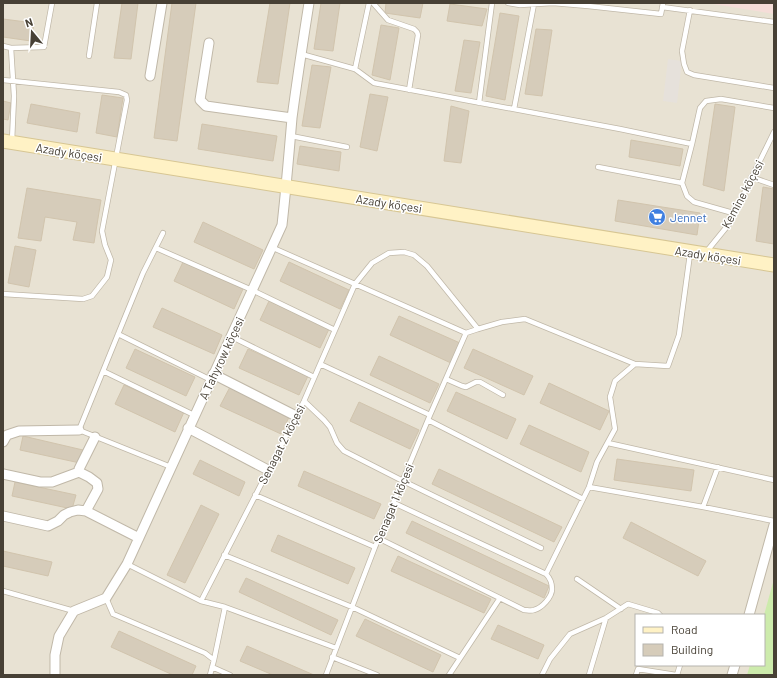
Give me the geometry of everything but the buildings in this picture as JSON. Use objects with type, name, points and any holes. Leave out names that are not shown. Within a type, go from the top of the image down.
[{"type":"main road","name":"Azady köçesi","points":[[8,142],[774,266]]},
{"type":"street","points":[[150,76],[162,3]]},
{"type":"street","name":"A Tahyrow köçesi","points":[[106,598],[127,564],[282,225],[292,118],[309,3]]},
{"type":"street","points":[[209,43],[200,100],[206,106],[292,118]]},
{"type":"street","points":[[212,377],[296,416]]},
{"type":"street","points":[[188,428],[268,470]]},
{"type":"street","points":[[3,440],[7,435],[19,431],[79,430]]},
{"type":"street","points":[[79,472],[79,469],[95,437]]},
{"type":"street","points":[[3,474],[40,482],[52,482],[79,472],[97,483],[98,489],[86,511]]},
{"type":"street","points":[[3,516],[48,526],[70,512],[78,510],[86,511],[139,538]]},
{"type":"street","points":[[749,614],[774,525]]},
{"type":"street","points":[[55,675],[54,655],[58,636],[74,611],[106,598]]},
{"type":"lane","points":[[3,46],[11,48],[44,47],[52,3]]},
{"type":"lane","points":[[89,56],[97,3]]},
{"type":"lane","points":[[355,70],[369,3]]},
{"type":"lane","points":[[373,3],[388,20],[414,29],[417,32],[418,35],[409,90]]},
{"type":"lane","points":[[479,103],[492,3]]},
{"type":"lane","points":[[508,3],[520,5],[588,4],[661,14],[662,5],[774,22]]},
{"type":"lane","points":[[514,109],[534,4]]},
{"type":"lane","points":[[690,10],[682,51],[687,72],[694,75],[774,88]]},
{"type":"lane","points":[[8,142],[14,96],[11,48]]},
{"type":"lane","points":[[301,54],[355,70],[374,83],[692,144]]},
{"type":"lane","points":[[3,80],[119,92],[123,93],[127,100],[102,231],[105,245],[111,260],[107,277],[92,296],[83,299],[3,294]]},
{"type":"lane","points":[[733,214],[694,202],[687,196],[682,183],[700,108],[706,101],[721,99],[774,108]]},
{"type":"lane","name":"Kemine köçesi","points":[[704,254],[728,224],[774,132]]},
{"type":"lane","points":[[291,136],[347,147]]},
{"type":"lane","points":[[598,167],[682,183]]},
{"type":"lane","points":[[751,177],[774,185]]},
{"type":"lane","points":[[163,233],[143,273],[79,430],[171,467]]},
{"type":"lane","points":[[272,247],[466,333],[478,328],[502,322],[524,319],[635,364],[668,366],[679,335],[690,252]]},
{"type":"lane","points":[[156,248],[252,290],[335,330]]},
{"type":"lane","name":"Senagat 2 köçesi","points":[[201,601],[304,401],[355,284],[372,263],[389,253],[404,252],[414,255],[427,266],[478,328]]},
{"type":"lane","name":"Senagat 1 köçesi","points":[[326,675],[378,538],[466,333]]},
{"type":"lane","points":[[118,334],[212,377]]},
{"type":"lane","points":[[230,336],[314,377]]},
{"type":"lane","points":[[320,364],[430,415]]},
{"type":"lane","points":[[546,574],[589,487],[597,462],[615,429],[610,397],[615,382],[635,364]]},
{"type":"lane","points":[[103,371],[194,415]]},
{"type":"lane","points":[[446,378],[466,387],[476,382],[480,382],[503,395]]},
{"type":"lane","points":[[304,401],[330,427],[337,443],[344,451],[541,548]]},
{"type":"lane","points":[[428,420],[583,499]]},
{"type":"lane","points":[[608,443],[774,480]]},
{"type":"lane","points":[[703,507],[718,467]]},
{"type":"lane","points":[[589,487],[774,520]]},
{"type":"lane","points":[[255,495],[374,548]]},
{"type":"lane","points":[[378,538],[524,610],[533,610],[542,606],[548,600],[552,590],[550,578],[546,574],[394,503]]},
{"type":"lane","points":[[224,555],[352,607],[460,658]]},
{"type":"lane","points":[[127,564],[201,601],[225,607],[336,648]]},
{"type":"lane","points":[[577,579],[621,609]]},
{"type":"lane","points":[[3,591],[74,611]]},
{"type":"lane","points":[[106,598],[113,614],[205,652],[214,660]]},
{"type":"lane","points":[[449,675],[500,598]]},
{"type":"lane","points":[[542,675],[550,660],[570,634],[606,618],[628,604],[659,614]]},
{"type":"lane","points":[[210,675],[225,607]]},
{"type":"lane","points":[[589,675],[606,618]]},
{"type":"lane","points":[[332,657],[377,675]]},
{"type":"lane","points":[[212,667],[230,675]]},
{"type":"lane","points":[[636,675],[638,669],[676,675]]},
{"type":"shaded area","points":[[3,3],[774,3],[774,675],[3,675]]},
{"type":"shaded area","points":[[707,3],[774,3],[774,14]]},
{"type":"shaded area","points":[[668,59],[682,61],[677,103],[663,101]]},
{"type":"green space","points":[[774,579],[774,675],[747,675],[750,666],[765,666],[764,614]]},
{"type":"place","name":"Jennet","points":[[657,217]]}]
